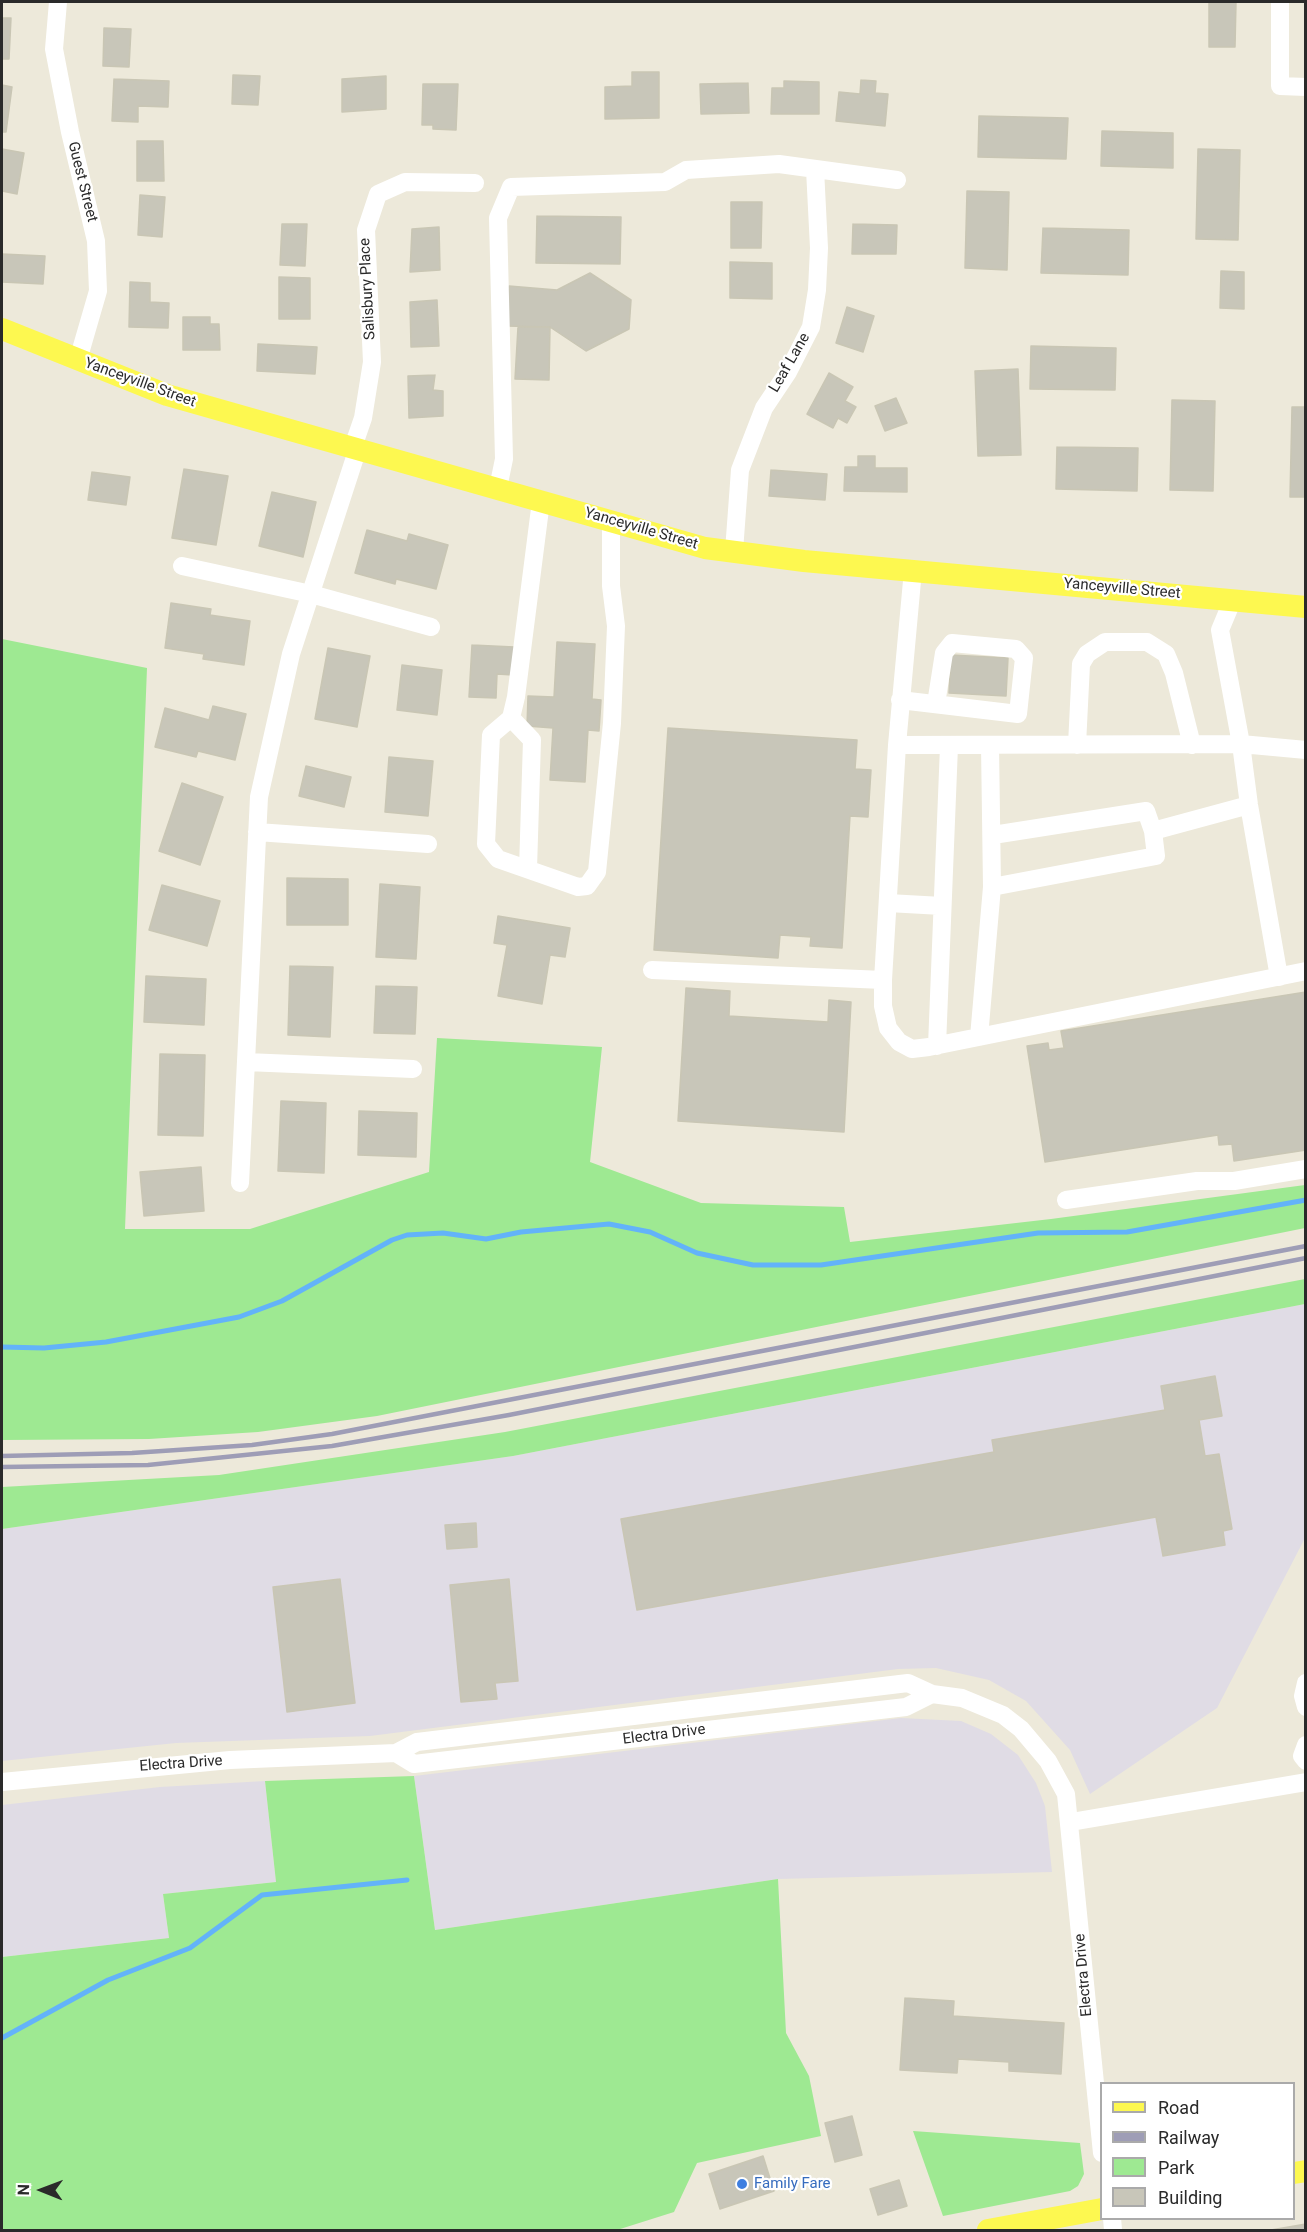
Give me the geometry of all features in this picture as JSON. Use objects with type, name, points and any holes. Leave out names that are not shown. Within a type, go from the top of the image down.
[{"type":"main road","name":"Yanceyville Street","points":[[2,329],[166,395],[705,548],[804,561],[1305,607]]},
{"type":"main road","points":[[988,2230],[1100,2209]]},
{"type":"street","name":"Guest Street","points":[[58,2],[54,49],[70,132],[96,241],[98,291],[78,360]]},
{"type":"street","points":[[1280,2],[1280,86],[1305,87]]},
{"type":"street","points":[[498,488],[504,459],[498,218],[511,187],[665,182],[686,170],[779,164],[897,180]]},
{"type":"street","name":"Leaf Lane","points":[[734,551],[740,470],[764,408],[788,372],[811,327],[817,290],[819,248],[815,169]]},
{"type":"street","name":"Salisbury Place","points":[[240,1183],[259,796],[291,654],[363,418],[372,362],[366,230],[378,194],[405,182],[475,183]]},
{"type":"street","points":[[542,501],[516,697],[511,718],[491,735],[486,844],[498,860],[578,887],[587,886],[597,872],[612,723],[616,626],[611,586],[611,521]]},
{"type":"street","points":[[182,566],[311,594],[431,627]]},
{"type":"street","points":[[912,570],[900,700],[883,981],[883,1006],[888,1028],[899,1042],[912,1049],[937,1046],[1305,972]]},
{"type":"street","points":[[1233,599],[1220,630],[1242,744],[1249,805],[1280,977]]},
{"type":"street","points":[[1077,745],[1081,664],[1087,654],[1105,642],[1147,642],[1166,654],[1174,673],[1192,745]]},
{"type":"street","points":[[936,704],[944,653],[952,643],[1016,649],[1024,658],[1017,745]]},
{"type":"street","points":[[900,700],[1018,714]]},
{"type":"street","points":[[511,718],[532,740],[528,869]]},
{"type":"street","points":[[897,745],[1242,744],[1305,750]]},
{"type":"street","points":[[979,1037],[992,887],[990,745]]},
{"type":"street","points":[[937,1046],[948,746]]},
{"type":"street","points":[[1153,831],[1249,805]]},
{"type":"street","points":[[992,887],[1156,856],[1153,831],[1146,811],[993,835]]},
{"type":"street","points":[[257,832],[428,844]]},
{"type":"street","points":[[888,903],[942,906]]},
{"type":"street","points":[[652,970],[883,981]]},
{"type":"street","points":[[246,1062],[413,1069]]},
{"type":"street","points":[[1066,1200],[1197,1181],[1234,1181],[1305,1169]]},
{"type":"street","name":"Electra Drive","points":[[2,1782],[230,1760],[396,1753],[417,1742],[908,1683],[932,1694],[962,1698],[985,1706],[1021,1729],[1037,1745],[1059,1777],[1066,1794],[1071,1822],[1100,2142]]},
{"type":"street","points":[[1305,1683],[1303,1696],[1305,1707]]},
{"type":"street","name":"Electra Drive","points":[[396,1753],[414,1764],[906,1707],[932,1694]]},
{"type":"street","points":[[591,1720],[595,1743]]},
{"type":"street","points":[[1305,1745],[1302,1756],[1305,1761]]},
{"type":"street","points":[[1071,1822],[1305,1782]]},
{"type":"shaded area","points":[[1305,1304],[1305,1538],[1217,1708],[1090,1794],[1070,1750],[1026,1701],[989,1680],[936,1668],[898,1669],[370,1736],[176,1743],[2,1761],[2,1529],[513,1456]]},
{"type":"shaded area","points":[[901,1718],[961,1721],[991,1734],[1018,1755],[1036,1783],[1045,1806],[1052,1872],[778,1879],[435,1930],[414,1776]]},
{"type":"shaded area","points":[[265,1781],[276,1882],[163,1894],[169,1938],[2,1957],[2,1805],[160,1787]]},
{"type":"green space","points":[[2,639],[147,668],[125,1229],[250,1229],[429,1172],[437,1038],[602,1047],[590,1162],[701,1203],[844,1207],[850,1242],[1051,1219],[1305,1185],[1305,1228],[377,1416],[258,1432],[149,1439],[2,1440]]},
{"type":"green space","points":[[1305,1279],[1305,1304],[513,1456],[2,1529],[2,1487],[219,1475],[505,1432]]},
{"type":"green space","points":[[414,1776],[435,1930],[778,1879],[786,2033],[809,2076],[821,2136],[697,2163],[674,2212],[617,2230],[2,2230],[2,1957],[169,1938],[163,1894],[276,1882],[265,1781]]},
{"type":"green space","points":[[913,2131],[1080,2143],[1084,2174],[1078,2186],[1070,2191],[943,2216]]},
{"type":"building","points":[[1209,2],[1236,2],[1235,47],[1209,47]]},
{"type":"building","points":[[2,18],[11,18],[9,59],[2,59]]},
{"type":"building","points":[[104,28],[131,29],[129,67],[103,66]]},
{"type":"building","points":[[632,72],[659,72],[659,118],[605,119],[605,87],[632,86]]},
{"type":"building","points":[[233,75],[260,76],[258,105],[232,104]]},
{"type":"building","points":[[386,76],[386,109],[342,112],[342,79]]},
{"type":"building","points":[[114,79],[169,81],[168,107],[138,106],[138,122],[112,121]]},
{"type":"building","points":[[861,80],[876,81],[875,93],[888,94],[885,126],[836,121],[839,92],[860,94]]},
{"type":"building","points":[[784,81],[819,82],[819,114],[771,114],[772,88],[784,88]]},
{"type":"building","points":[[748,83],[749,113],[701,114],[700,84]]},
{"type":"building","points":[[423,84],[458,84],[456,130],[433,129],[433,125],[422,125]]},
{"type":"building","points":[[2,85],[12,87],[6,132],[2,132]]},
{"type":"building","points":[[979,116],[1068,118],[1066,159],[978,157]]},
{"type":"building","points":[[1102,131],[1173,133],[1173,168],[1101,166]]},
{"type":"building","points":[[137,141],[163,141],[164,181],[137,181]]},
{"type":"building","points":[[2,149],[24,153],[17,194],[2,191]]},
{"type":"building","points":[[1198,149],[1240,150],[1238,240],[1196,239]]},
{"type":"building","points":[[967,191],[1009,192],[1007,270],[965,268]]},
{"type":"building","points":[[140,195],[165,197],[162,237],[138,235]]},
{"type":"building","points":[[731,202],[762,202],[761,248],[731,248]]},
{"type":"building","points":[[537,216],[621,217],[620,264],[536,263]]},
{"type":"building","points":[[282,224],[307,224],[305,266],[280,265]]},
{"type":"building","points":[[853,224],[897,225],[896,254],[852,254]]},
{"type":"building","points":[[439,227],[440,270],[410,272],[412,229]]},
{"type":"building","points":[[1043,228],[1129,230],[1128,275],[1041,273]]},
{"type":"building","points":[[2,254],[45,256],[43,284],[2,282]]},
{"type":"building","points":[[730,262],[772,263],[772,299],[730,298]]},
{"type":"building","points":[[1221,271],[1244,272],[1244,309],[1220,308]]},
{"type":"building","points":[[590,273],[631,300],[629,329],[586,351],[550,327],[506,326],[509,286],[557,290]]},
{"type":"building","points":[[279,277],[310,278],[310,319],[279,319]]},
{"type":"building","points":[[130,282],[150,283],[150,302],[169,303],[168,328],[129,327]]},
{"type":"building","points":[[437,300],[439,346],[411,347],[410,302]]},
{"type":"building","points":[[847,307],[874,316],[863,352],[836,343]]},
{"type":"building","points":[[183,317],[210,317],[210,324],[219,324],[220,350],[183,350]]},
{"type":"building","points":[[518,327],[550,327],[549,380],[515,379]]},
{"type":"building","points":[[258,344],[317,347],[315,374],[257,371]]},
{"type":"building","points":[[1031,346],[1116,348],[1115,390],[1030,389]]},
{"type":"building","points":[[1018,369],[1021,455],[978,456],[975,371]]},
{"type":"building","points":[[829,373],[853,387],[845,401],[856,407],[847,423],[838,418],[833,428],[807,414]]},
{"type":"building","points":[[435,375],[433,390],[443,391],[443,416],[409,418],[408,376]]},
{"type":"building","points":[[896,398],[907,423],[885,431],[875,406]]},
{"type":"building","points":[[1172,400],[1215,401],[1213,491],[1170,490]]},
{"type":"building","points":[[1292,407],[1306,407],[1306,497],[1290,497]]},
{"type":"building","points":[[1057,447],[1138,448],[1137,491],[1056,489]]},
{"type":"building","points":[[858,456],[875,456],[875,468],[907,468],[907,492],[844,491],[845,467],[858,467]]},
{"type":"building","points":[[184,469],[228,476],[216,545],[172,538]]},
{"type":"building","points":[[771,470],[827,474],[825,500],[769,496]]},
{"type":"building","points":[[92,472],[130,477],[126,505],[88,500]]},
{"type":"building","points":[[272,492],[316,502],[303,557],[259,546]]},
{"type":"building","points":[[367,530],[407,541],[409,534],[448,545],[436,589],[396,579],[395,584],[355,573]]},
{"type":"building","points":[[171,603],[211,609],[210,615],[250,621],[244,665],[203,659],[204,654],[165,648]]},
{"type":"building","points":[[557,642],[595,644],[592,699],[601,700],[599,731],[588,730],[585,782],[550,780],[553,728],[527,726],[528,696],[554,697]]},
{"type":"building","points":[[472,645],[514,647],[513,675],[497,674],[496,698],[469,697]]},
{"type":"building","points":[[328,648],[370,656],[357,727],[315,719]]},
{"type":"building","points":[[951,655],[1008,658],[1006,696],[949,693]]},
{"type":"building","points":[[402,665],[442,670],[437,715],[397,710]]},
{"type":"building","points":[[213,706],[246,714],[235,760],[198,751],[196,757],[155,747],[165,708],[209,720]]},
{"type":"building","points":[[668,728],[857,740],[855,769],[871,770],[868,817],[850,816],[842,948],[810,946],[811,937],[780,935],[778,958],[654,950]]},
{"type":"building","points":[[389,757],[433,761],[428,816],[385,812]]},
{"type":"building","points":[[306,766],[351,777],[344,807],[299,796]]},
{"type":"building","points":[[182,783],[223,797],[200,865],[159,851]]},
{"type":"building","points":[[287,878],[348,879],[348,925],[287,925]]},
{"type":"building","points":[[380,884],[420,887],[416,959],[376,957]]},
{"type":"building","points":[[162,885],[220,901],[207,946],[149,930]]},
{"type":"building","points":[[498,916],[570,928],[565,957],[550,955],[542,1004],[498,996],[507,945],[494,943]]},
{"type":"building","points":[[290,966],[333,967],[330,1037],[288,1035]]},
{"type":"building","points":[[146,976],[206,979],[204,1025],[144,1022]]},
{"type":"building","points":[[376,986],[417,987],[415,1034],[374,1033]]},
{"type":"building","points":[[686,988],[730,991],[729,1016],[828,1022],[829,1000],[851,1002],[844,1132],[678,1121]]},
{"type":"building","points":[[1306,992],[1306,1150],[1234,1161],[1232,1144],[1219,1145],[1218,1135],[1045,1162],[1027,1046],[1048,1043],[1049,1050],[1064,1048],[1061,1031]]},
{"type":"building","points":[[160,1054],[205,1055],[203,1136],[158,1135]]},
{"type":"building","points":[[281,1101],[326,1103],[324,1173],[278,1171]]},
{"type":"building","points":[[359,1111],[417,1113],[416,1157],[358,1155]]},
{"type":"building","points":[[201,1167],[204,1211],[144,1216],[140,1172]]},
{"type":"building","points":[[1215,1376],[1222,1416],[1199,1420],[1205,1456],[1219,1454],[1232,1529],[1223,1531],[1225,1545],[1163,1556],[1156,1517],[637,1610],[621,1519],[994,1452],[992,1440],[1165,1410],[1161,1386]]},
{"type":"building","points":[[476,1523],[477,1547],[447,1549],[445,1525]]},
{"type":"building","points":[[340,1579],[355,1703],[287,1712],[273,1587]]},
{"type":"building","points":[[509,1579],[518,1681],[495,1683],[497,1699],[461,1702],[450,1585]]},
{"type":"building","points":[[905,1998],[954,2001],[953,2016],[1064,2023],[1061,2074],[1009,2071],[1009,2062],[958,2059],[957,2073],[900,2070]]},
{"type":"building","points":[[852,2116],[862,2155],[835,2162],[825,2123]]},
{"type":"building","points":[[763,2156],[774,2191],[720,2209],[709,2174]]},
{"type":"building","points":[[899,2180],[907,2206],[878,2215],[870,2189]]},
{"type":"building","points":[[1306,2224],[1306,2230],[1271,2230]]},
{"type":"waterway","points":[[2,1347],[44,1348],[106,1342],[239,1317],[282,1301],[392,1240],[407,1235],[443,1233],[486,1239],[521,1232],[609,1224],[650,1232],[697,1253],[753,1265],[821,1265],[1038,1233],[1127,1232],[1306,1200]]},
{"type":"waterway","points":[[2,2038],[108,1980],[190,1948],[262,1895],[407,1880]]},
{"type":"railway","points":[[2,1456],[132,1453],[252,1445],[332,1434],[1306,1246]]},
{"type":"railway","points":[[2,1467],[148,1465],[332,1446],[509,1415],[1306,1258]]},
{"type":"place","name":"Family Fare","points":[[742,2184]]}]
